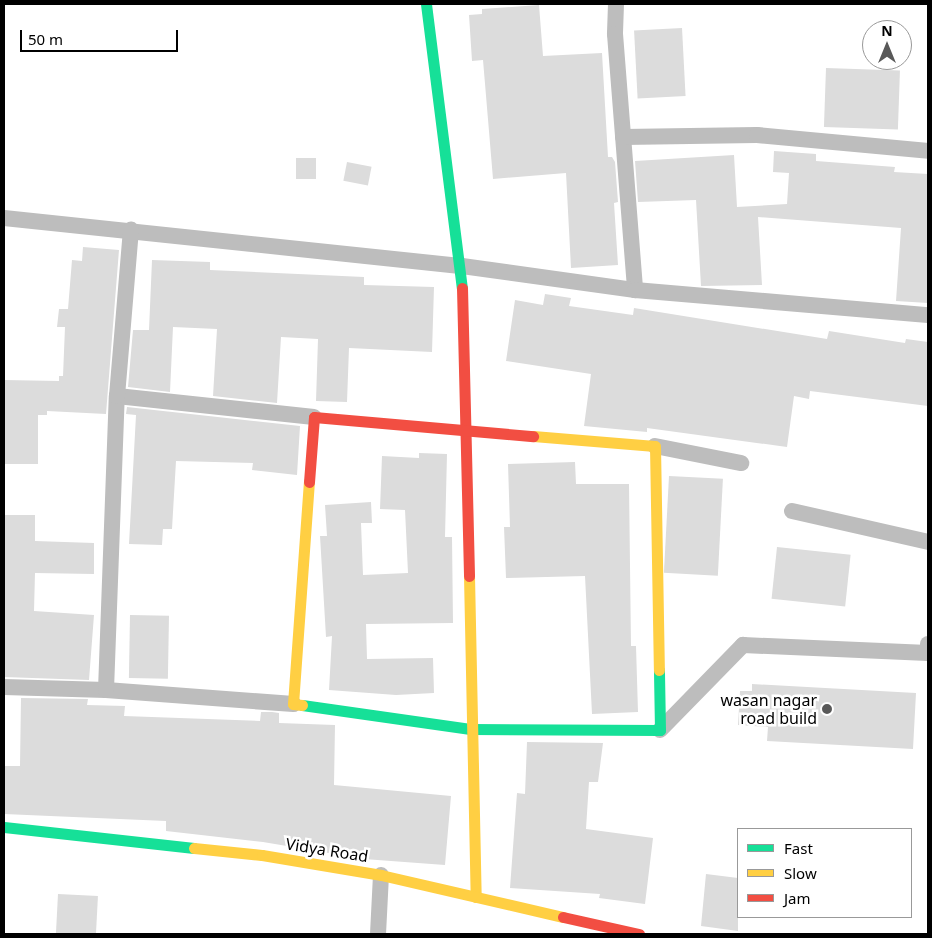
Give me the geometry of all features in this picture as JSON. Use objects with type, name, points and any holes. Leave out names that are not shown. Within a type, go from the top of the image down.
[{"type":"street","points":[[426,4],[462,266],[470,729],[476,896]]},
{"type":"street","points":[[616,4],[615,34],[635,290]]},
{"type":"street","points":[[623,137],[756,135],[928,151]]},
{"type":"street","points":[[4,218],[462,266],[635,290],[928,315]]},
{"type":"street","points":[[106,690],[117,396],[131,230]]},
{"type":"street","points":[[117,396],[314,417],[655,446],[741,463]]},
{"type":"street","points":[[293,704],[314,417]]},
{"type":"street","points":[[655,446],[660,730]]},
{"type":"street","points":[[792,511],[928,542]]},
{"type":"street","points":[[4,686],[106,690],[293,704],[470,729],[660,730],[743,645],[928,653],[928,644]]},
{"type":"street","name":"Vidya Road","points":[[4,827],[262,855],[381,875],[639,934]]},
{"type":"street","points":[[378,934],[381,875]]},
{"type":"building","points":[[539,5],[543,56],[602,53],[608,157],[612,157],[615,162],[618,202],[614,203],[618,265],[571,268],[566,173],[493,179],[483,60],[472,61],[469,15],[482,14],[482,9]]},
{"type":"building","points":[[682,28],[686,96],[638,98],[634,31]]},
{"type":"building","points":[[826,68],[900,71],[898,130],[824,127]]},
{"type":"building","points":[[774,151],[816,154],[816,161],[895,167],[894,172],[928,174],[928,303],[896,301],[901,228],[758,217],[762,285],[701,286],[696,200],[638,202],[635,161],[734,155],[737,207],[787,204],[789,173],[773,172]]},
{"type":"building","points":[[296,158],[316,158],[316,179],[296,179]]},
{"type":"building","points":[[347,162],[372,167],[368,185],[343,181]]},
{"type":"building","points":[[83,247],[119,250],[106,414],[47,411],[47,415],[38,415],[38,464],[4,464],[4,380],[59,381],[59,376],[63,376],[65,327],[57,327],[59,309],[68,309],[72,260],[82,261]]},
{"type":"building","points":[[152,260],[210,262],[210,270],[364,277],[364,285],[434,287],[432,352],[349,348],[347,402],[316,401],[318,339],[281,337],[277,403],[213,396],[217,329],[173,327],[170,392],[128,387],[133,330],[149,330]]},
{"type":"building","points":[[545,294],[571,298],[569,306],[633,315],[634,308],[827,339],[829,331],[905,343],[906,339],[928,342],[928,406],[810,391],[809,399],[794,396],[787,447],[647,428],[647,432],[584,426],[591,374],[506,361],[515,300],[543,305]]},
{"type":"building","points":[[127,407],[300,426],[297,475],[252,470],[253,463],[176,461],[172,529],[163,529],[162,545],[129,544],[136,415],[126,414]]},
{"type":"building","points":[[419,453],[447,454],[445,537],[452,537],[453,623],[366,624],[367,659],[433,658],[434,693],[396,695],[329,690],[332,636],[326,637],[320,536],[327,536],[325,505],[371,502],[372,523],[361,523],[363,575],[408,573],[405,510],[380,509],[382,456],[419,458]]},
{"type":"building","points":[[575,462],[576,484],[629,484],[631,646],[636,646],[638,712],[592,714],[585,576],[506,578],[504,527],[510,527],[508,464]]},
{"type":"building","points":[[669,476],[723,479],[718,576],[664,573]]},
{"type":"building","points":[[4,515],[35,515],[35,541],[94,543],[94,574],[35,573],[34,611],[94,615],[89,680],[4,677]]},
{"type":"building","points":[[777,547],[851,555],[845,606],[772,599]]},
{"type":"building","points":[[130,615],[169,616],[168,679],[129,678]]},
{"type":"building","name":"wasan nagar road build","points":[[752,684],[916,693],[913,749],[767,741],[768,727],[738,725],[740,691],[752,691]]},
{"type":"building","points":[[21,698],[88,699],[87,705],[125,706],[124,716],[260,721],[261,712],[272,712],[279,713],[279,723],[335,725],[334,785],[451,796],[445,865],[364,859],[263,842],[166,831],[166,821],[4,814],[4,766],[20,766]]},
{"type":"building","points":[[527,742],[603,743],[598,782],[589,782],[586,829],[653,838],[645,904],[599,898],[600,894],[510,888],[517,793],[525,794]]},
{"type":"building","points":[[706,874],[737,878],[738,931],[701,926]]},
{"type":"building","points":[[58,894],[98,896],[96,934],[56,934]]},
{"type":"traffic: fast","points":[[426,4],[462,288]]},
{"type":"traffic: fast","points":[[302,705],[470,729],[660,730],[659,670]]},
{"type":"traffic: fast","points":[[4,827],[194,848]]},
{"type":"traffic: slow","points":[[533,436],[655,446],[659,670]]},
{"type":"traffic: slow","points":[[302,705],[293,704],[309,482]]},
{"type":"traffic: slow","points":[[469,576],[476,897]]},
{"type":"traffic: slow","points":[[194,848],[262,855],[381,875],[563,917]]},
{"type":"traffic: jam","points":[[462,288],[469,576]]},
{"type":"traffic: jam","points":[[314,417],[533,436]]},
{"type":"traffic: jam","points":[[309,482],[314,417]]},
{"type":"traffic: jam","points":[[563,917],[639,934]]},
{"type":"place","name":"wasan nagar road build","points":[[827,709]]}]
